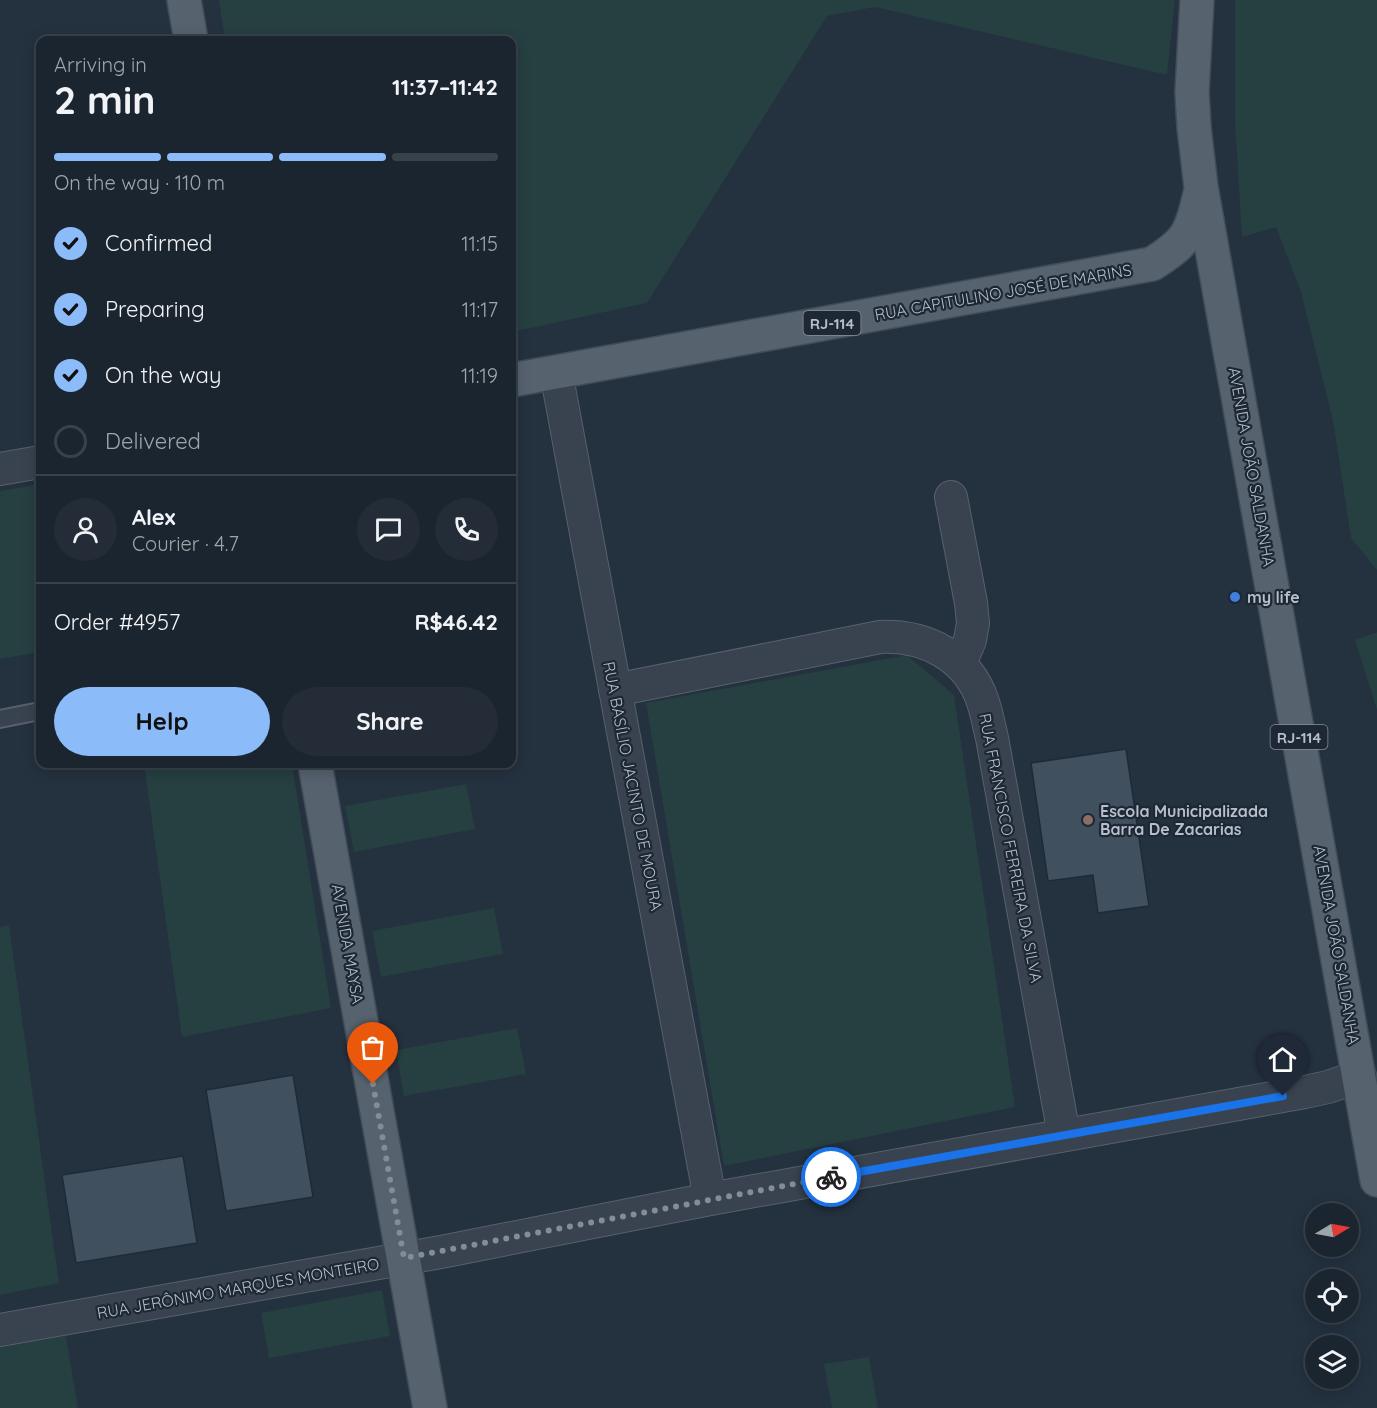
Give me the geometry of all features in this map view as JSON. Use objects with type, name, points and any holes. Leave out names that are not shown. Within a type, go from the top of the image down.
[{"type":"main road","points":[[184,0],[190,36]]},
{"type":"main road","name":"AVENIDA JOÃO SALDANHA","points":[[1197,0],[1192,92],[1201,187],[1377,1180]]},
{"type":"main road","name":"RUA CAPITULINO JOSÉ DE MARINS","points":[[516,379],[1152,264],[1179,246],[1188,233],[1195,218],[1201,187]]},
{"type":"main road","points":[[1152,264],[1171,261],[1192,264],[1200,269],[1221,293]]},
{"type":"main road","name":"AVENIDA MAYSA","points":[[316,768],[430,1408]]},
{"type":"street","name":"RUA BASÍLIO JACINTO DE MOURA","points":[[556,372],[710,1199]]},
{"type":"street","points":[[0,469],[36,463]]},
{"type":"street","points":[[615,690],[880,636],[900,636],[930,643],[960,664],[970,640],[973,623],[951,497]]},
{"type":"street","name":"RUA FRANCISCO FERREIRA DA SILVA","points":[[960,664],[973,681],[982,700],[992,738],[1064,1135]]},
{"type":"street","name":"RUA JERÔNIMO MARQUES MONTEIRO","points":[[0,1330],[404,1258],[710,1199],[1328,1087],[1360,1076]]},
{"type":"lane","points":[[0,719],[36,712]]},
{"type":"green space","points":[[219,0],[1175,0],[1167,75],[875,7],[827,16],[647,303],[516,331],[516,36],[224,36]]},
{"type":"green space","points":[[1235,0],[1377,0],[1377,570],[1351,538],[1333,421],[1301,292],[1276,227],[1242,237],[1235,122]]},
{"type":"green space","points":[[36,485],[36,653],[0,659],[0,491]]},
{"type":"green space","points":[[1377,632],[1377,710],[1355,640]]},
{"type":"green space","points":[[907,655],[954,695],[1015,1107],[724,1166],[646,703]]},
{"type":"green space","points":[[145,768],[293,768],[331,1008],[182,1037]]},
{"type":"green space","points":[[466,784],[475,829],[354,852],[345,806]]},
{"type":"green space","points":[[494,908],[503,954],[381,977],[372,931]]},
{"type":"green space","points":[[9,925],[59,1283],[0,1295],[0,927]]},
{"type":"green space","points":[[517,1028],[526,1074],[404,1096],[396,1050]]},
{"type":"green space","points":[[382,1290],[390,1336],[269,1358],[261,1313]]},
{"type":"green space","points":[[66,1336],[78,1408],[0,1408],[0,1347]]},
{"type":"green space","points":[[869,1357],[878,1408],[832,1408],[824,1364]]},
{"type":"building","points":[[1126,749],[1149,906],[1098,913],[1093,875],[1048,881],[1031,763]]},
{"type":"building","points":[[293,1075],[313,1197],[226,1211],[206,1090]]},
{"type":"building","points":[[183,1156],[197,1243],[76,1263],[62,1175]]},
{"type":"way so far","points":[[373,1084],[404,1258],[831,1177]]},
{"type":"place","name":"my life","points":[[1235,597]]},
{"type":"place","name":"Escola Municipalizada Barra De Zacarias","points":[[1088,820]]},
{"type":"route","points":[[831,1177],[1283,1096]]}]
